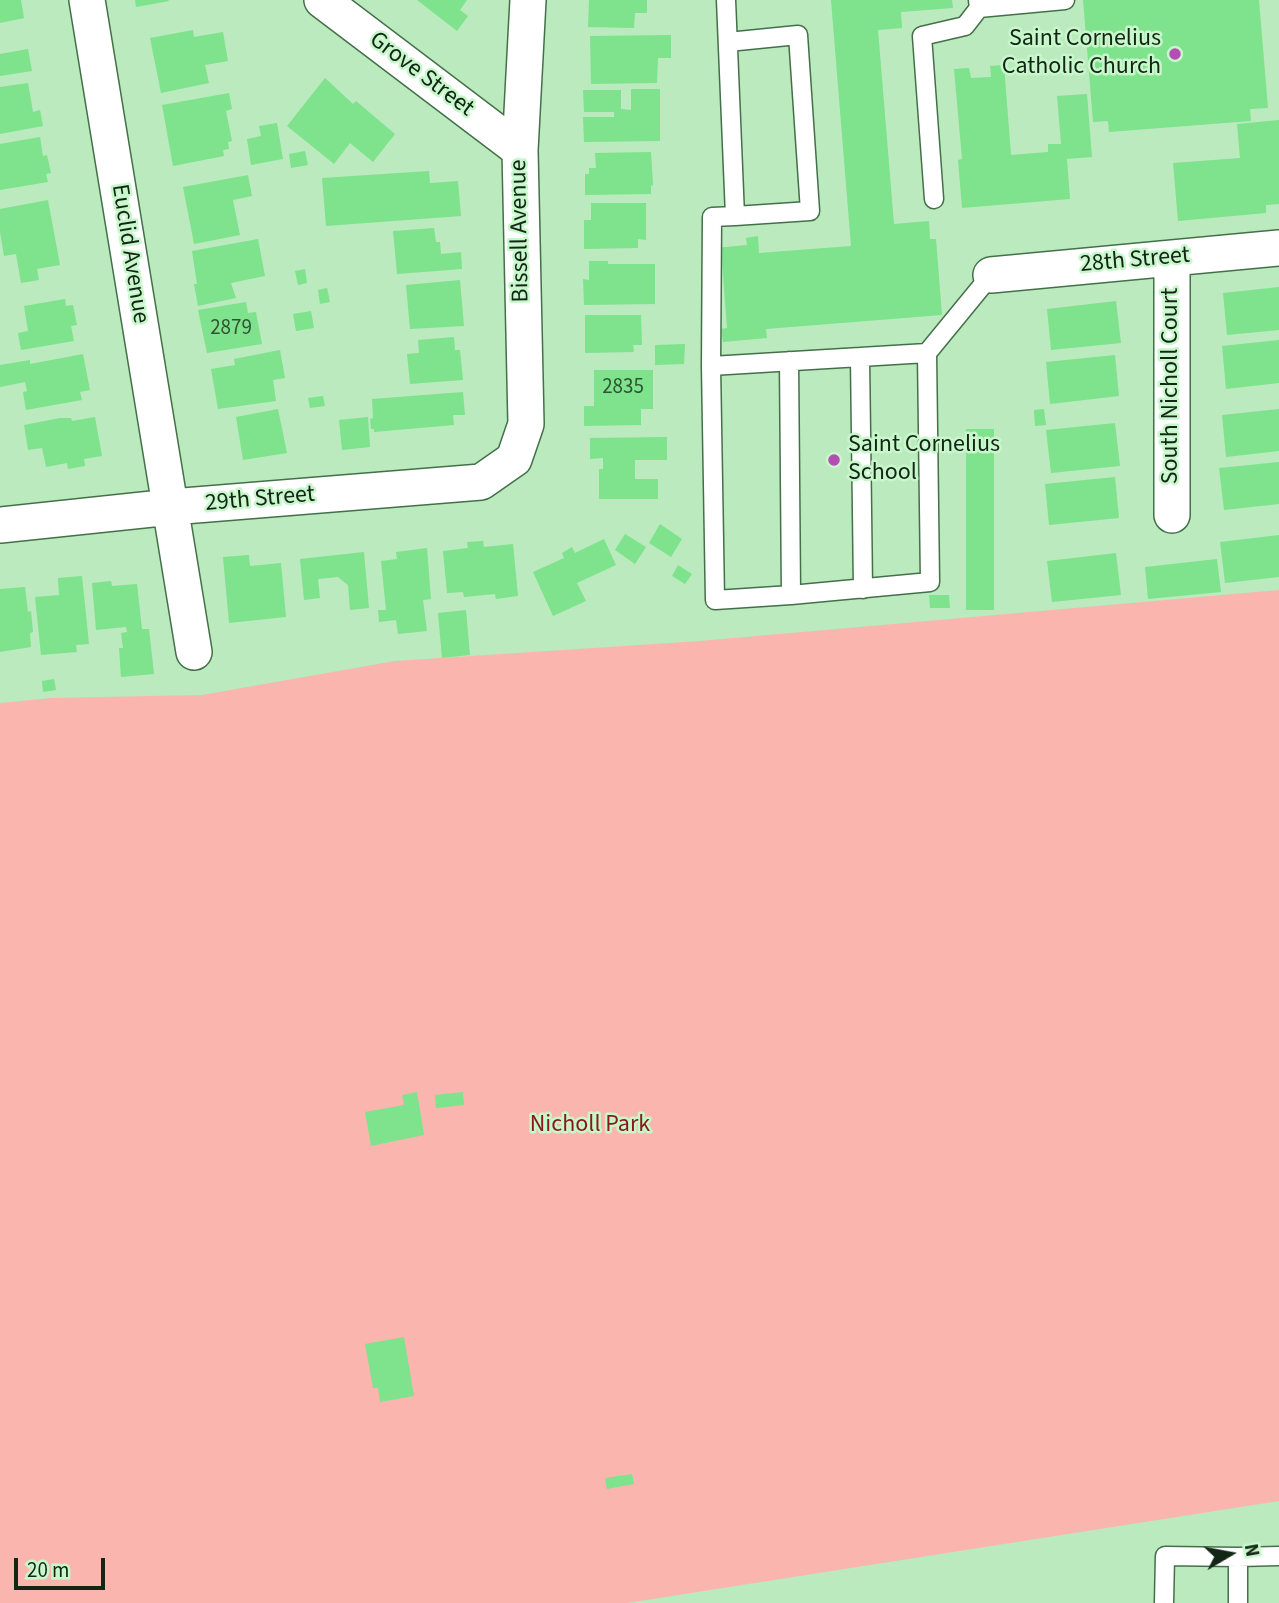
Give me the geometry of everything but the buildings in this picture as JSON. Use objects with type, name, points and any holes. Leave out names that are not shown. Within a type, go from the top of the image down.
[{"type":"street","name":"Euclid Avenue","points":[[88,0],[194,652]]},
{"type":"street","name":"Grove Street","points":[[322,0],[520,150]]},
{"type":"street","name":"Bissell Avenue","points":[[514,460],[526,424],[520,150],[528,0]]},
{"type":"street","name":"28th Street","points":[[991,275],[1279,248]]},
{"type":"street","name":"South Nicholl Court","points":[[1172,258],[1172,515]]},
{"type":"street","name":"29th Street","points":[[0,524],[481,482],[514,460]]},
{"type":"lane","points":[[726,0],[735,216]]},
{"type":"lane","points":[[934,199],[922,36],[965,26],[978,4],[1065,0]]},
{"type":"lane","points":[[728,42],[798,35],[810,211],[712,217],[711,366],[715,600],[930,582],[927,353],[991,275]]},
{"type":"lane","points":[[711,366],[927,353]]},
{"type":"lane","points":[[860,357],[863,589]]},
{"type":"lane","points":[[789,361],[791,595]]},
{"type":"lane","points":[[1164,1603],[1166,1556],[1279,1556]]},
{"type":"lane","points":[[1238,1557],[1238,1603]]},
{"type":"green space","name":"Nicholl Park","points":[[1279,590],[1279,1501],[627,1603],[0,1603],[0,703],[51,698],[202,695],[395,661],[700,641]]},
{"type":"place","name":"Saint Cornelius Catholic Church","points":[[1175,54]]},
{"type":"place","name":"Saint Cornelius School","points":[[834,460]]}]
